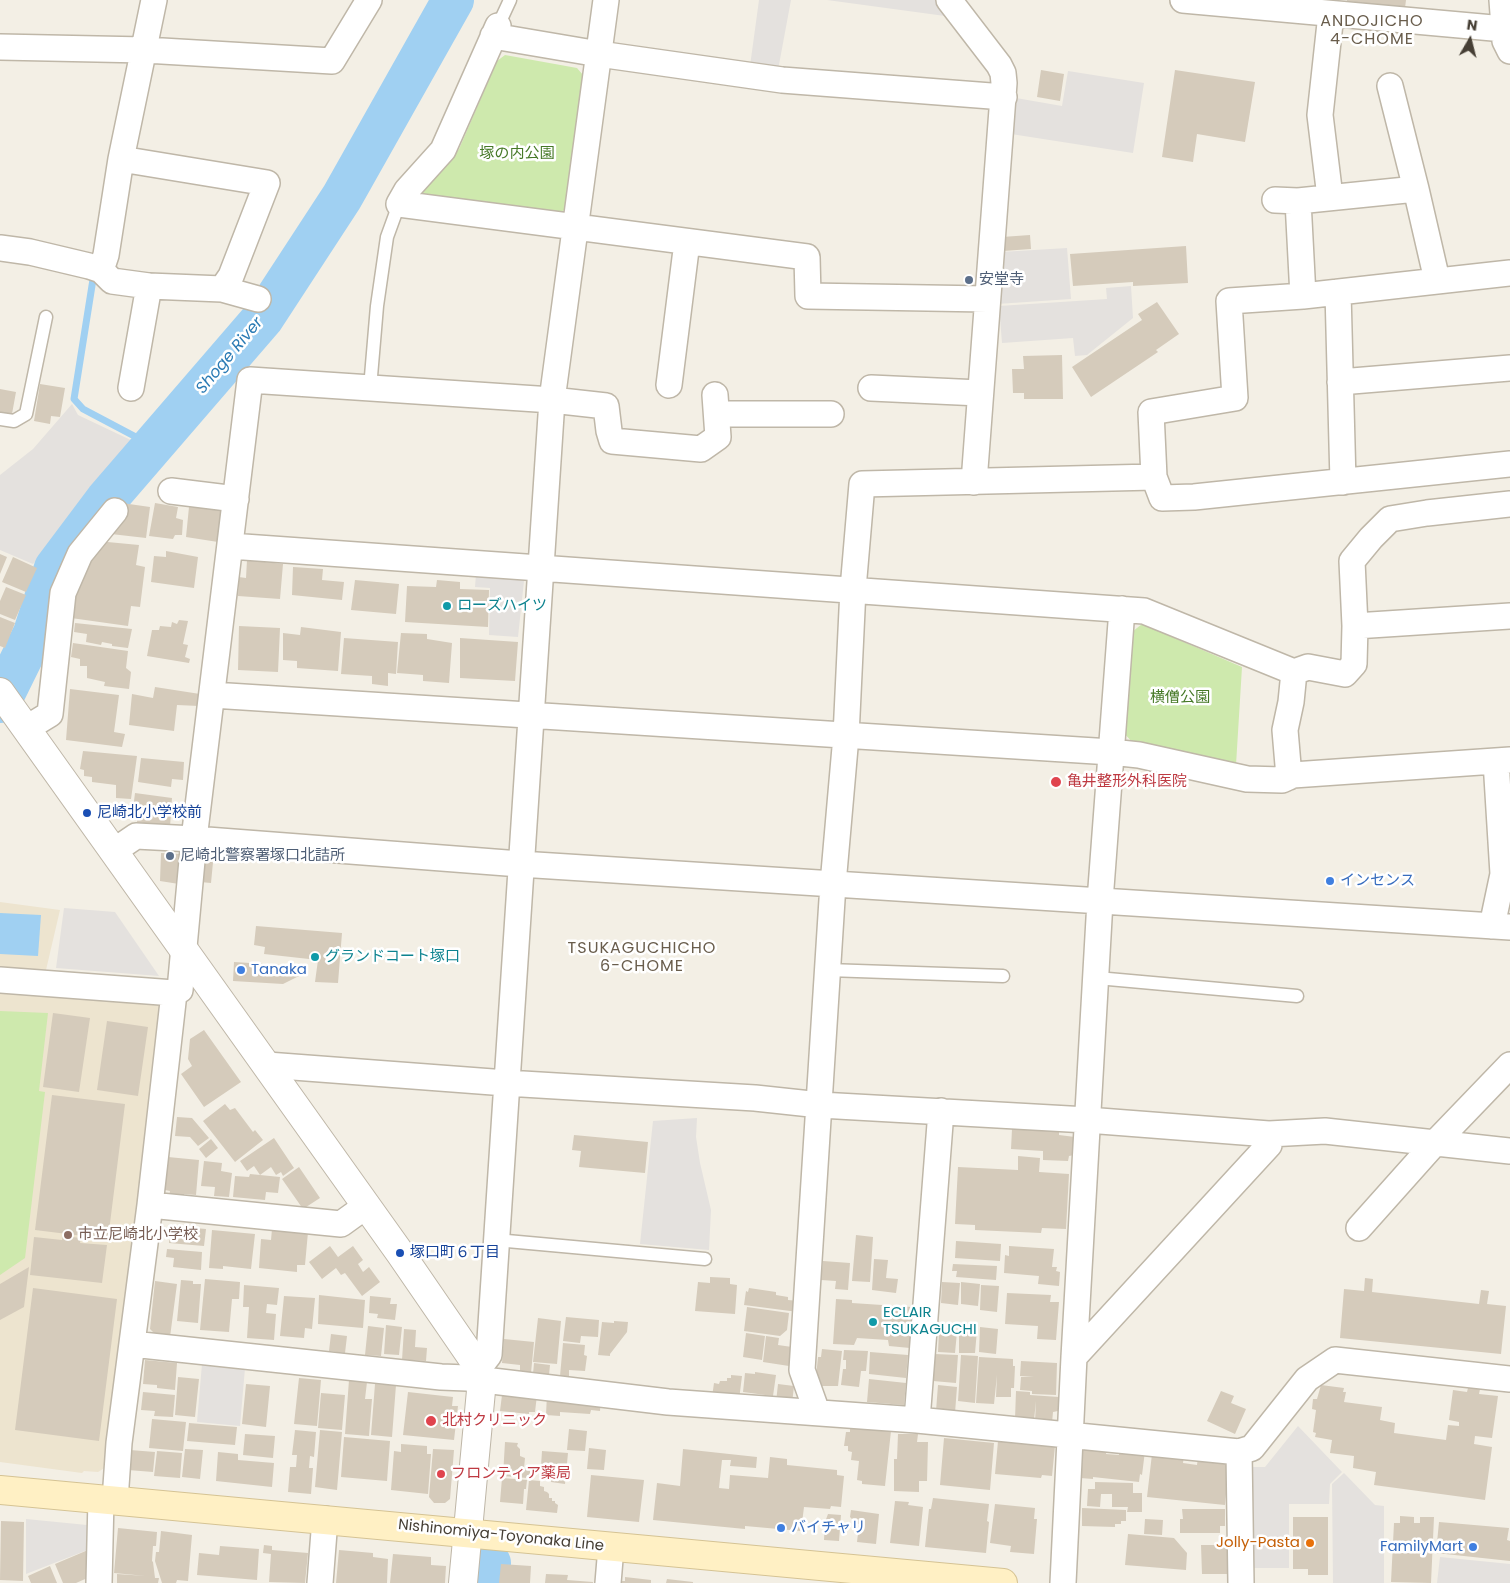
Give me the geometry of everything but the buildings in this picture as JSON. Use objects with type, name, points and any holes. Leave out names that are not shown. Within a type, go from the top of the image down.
[{"type":"main road","name":"Nishinomiya-Toyonaka Line","points":[[0,1490],[1003,1583]]},
{"type":"street","points":[[96,269],[106,255],[121,159],[154,0]]},
{"type":"street","points":[[0,47],[145,50],[332,61],[369,0]]},
{"type":"street","points":[[463,1583],[481,1374],[488,1355],[552,400],[606,0]]},
{"type":"street","points":[[949,0],[999,64],[1003,73],[1004,97],[974,482]]},
{"type":"street","points":[[1197,1],[1297,5],[1331,14],[1507,40],[1502,0]]},
{"type":"street","points":[[1330,197],[1320,115],[1331,14]]},
{"type":"street","points":[[987,299],[808,296],[807,257],[399,204],[408,190],[443,150],[495,31],[599,54],[782,80],[1004,97]]},
{"type":"street","points":[[1390,86],[1437,280]]},
{"type":"street","points":[[121,159],[267,183],[231,276],[222,289]]},
{"type":"street","points":[[1303,296],[1287,200],[1416,189]]},
{"type":"street","points":[[669,385],[687,242]]},
{"type":"street","points":[[0,248],[30,252],[96,269],[112,281],[149,286],[222,289],[258,299]]},
{"type":"street","points":[[1510,273],[1303,296],[1229,301],[1235,398],[1151,412],[1154,477],[1162,498],[1194,497],[1510,464]]},
{"type":"street","points":[[131,388],[149,286]]},
{"type":"street","points":[[1338,292],[1343,482]]},
{"type":"street","points":[[1340,382],[1510,368]]},
{"type":"street","points":[[99,1583],[108,1500],[119,1444],[179,976],[250,380],[552,400],[606,406],[612,441],[701,449],[718,437],[716,405],[831,414]]},
{"type":"street","points":[[870,388],[980,393]]},
{"type":"street","points":[[817,1412],[802,1370],[833,884],[846,736],[853,589],[862,484],[1154,477]]},
{"type":"street","points":[[171,491],[236,499]]},
{"type":"street","points":[[230,546],[1144,611],[1294,672],[1308,667],[1345,674],[1354,664],[1355,626],[1352,561],[1390,519],[1510,504]]},
{"type":"street","points":[[24,724],[50,714],[63,593],[80,554],[115,511]]},
{"type":"street","points":[[1063,1583],[1069,1436],[1100,901],[1122,609]]},
{"type":"street","points":[[1355,626],[1510,616]]},
{"type":"street","points":[[1289,777],[1285,730],[1291,702],[1294,672]]},
{"type":"street","points":[[0,692],[114,851],[179,976],[267,1065],[354,1214],[481,1374]]},
{"type":"street","points":[[114,851],[136,836],[194,839],[520,864],[1501,926],[1506,847],[1503,761],[1303,774],[1282,780],[1248,779],[1139,755],[1111,752],[212,695]]},
{"type":"street","points":[[0,980],[179,976]]},
{"type":"street","points":[[267,1065],[506,1083],[755,1098],[820,1105],[1087,1120],[1269,1134],[1325,1132],[1510,1152]]},
{"type":"street","points":[[1359,1228],[1434,1144],[1510,1065]]},
{"type":"street","points":[[917,1420],[941,1112]]},
{"type":"street","points":[[1074,1357],[1270,1145],[1269,1134]]},
{"type":"street","points":[[150,1205],[354,1214]]},
{"type":"street","points":[[132,1344],[441,1377],[481,1374],[668,1402],[917,1420],[1239,1452],[1252,1448],[1307,1379],[1335,1360],[1510,1379]]},
{"type":"street","points":[[1239,1452],[1241,1583]]},
{"type":"street","points":[[320,1583],[325,1519]]},
{"type":"street","points":[[608,1583],[611,1547]]},
{"type":"lane","points":[[495,31],[510,0]]},
{"type":"lane","points":[[370,388],[377,306],[387,237],[399,204]]},
{"type":"lane","points":[[0,419],[14,421],[26,414],[46,317]]},
{"type":"lane","points":[[828,970],[1003,976]]},
{"type":"lane","points":[[1097,978],[1297,996]]},
{"type":"lane","points":[[496,1240],[705,1260]]},
{"type":"shaded area","points":[[759,0],[791,0],[778,70],[750,66]]},
{"type":"shaded area","points":[[827,0],[936,0],[945,16]]},
{"type":"shaded area","points":[[1068,71],[1144,83],[1133,153],[1011,134],[1016,98],[1062,106]]},
{"type":"shaded area","points":[[1067,248],[1071,299],[997,304],[1001,252]]},
{"type":"shaded area","points":[[1131,286],[1133,318],[1087,355],[1075,356],[1073,338],[1002,343],[999,306],[1107,299],[1106,288]]},
{"type":"shaded area","points":[[72,404],[78,415],[137,443],[33,564],[0,550],[0,475],[33,449]]},
{"type":"shaded area","points":[[476,574],[519,576],[524,581],[518,637],[489,635],[490,588],[475,587]]},
{"type":"shaded area","points":[[0,902],[60,910],[46,970],[0,967]]},
{"type":"shaded area","points":[[64,908],[115,912],[159,976],[56,968]]},
{"type":"shaded area","name":"市立尼崎北小学校","points":[[0,990],[155,998],[164,1008],[106,1467],[98,1472],[84,1471],[82,1473],[0,1462]]},
{"type":"shaded area","points":[[697,1118],[696,1137],[711,1210],[709,1250],[640,1244],[653,1121]]},
{"type":"shaded area","points":[[202,1364],[245,1368],[240,1426],[197,1422]]},
{"type":"shaded area","points":[[1298,1426],[1342,1472],[1330,1484],[1329,1504],[1289,1504],[1289,1568],[1249,1568],[1249,1467],[1265,1467]]},
{"type":"shaded area","points":[[1344,1473],[1375,1505],[1384,1506],[1384,1583],[1333,1583],[1332,1484]]},
{"type":"shaded area","points":[[26,1519],[87,1525],[95,1547],[26,1574]]},
{"type":"shaded area","points":[[1440,1557],[1510,1564],[1510,1583],[1437,1583]]},
{"type":"green space","name":"塚の内公園","points":[[505,55],[577,68],[583,75],[566,209],[554,216],[416,197],[459,149],[497,61]]},
{"type":"green space","name":"横僧公園","points":[[1142,624],[1242,667],[1236,765],[1132,742],[1124,733],[1132,632]]},
{"type":"green space","points":[[0,1011],[48,1013],[39,1091],[45,1092],[25,1258],[0,1275]]},
{"type":"water","points":[[0,913],[41,915],[38,956],[0,954]]},
{"type":"waterway","name":"Shoge River","points":[[0,702],[34,633],[55,568],[106,500],[263,318],[342,197],[453,0]]},
{"type":"waterway","points":[[94,273],[74,399],[83,409],[153,446]]},
{"type":"waterway","points":[[488,1583],[490,1563]]},
{"type":"place","name":"安堂寺","points":[[969,280]]},
{"type":"place","name":"ローズハイツ","points":[[447,606]]},
{"type":"place","name":"亀井整形外科医院","points":[[1056,782]]},
{"type":"place","name":"尼崎北小学校前","points":[[87,813]]},
{"type":"place","name":"尼崎北警察署塚口北詰所","points":[[170,856]]},
{"type":"place","name":"インセンス","points":[[1330,881]]},
{"type":"place","name":"グランドコート塚口","points":[[315,957]]},
{"type":"place","name":"Tanaka","points":[[241,970]]},
{"type":"place","name":"市立尼崎北小学校","points":[[68,1235]]},
{"type":"place","name":"塚口町６丁目","points":[[400,1253]]},
{"type":"place","name":"ECLAIR TSUKAGUCHI","points":[[873,1322]]},
{"type":"place","name":"北村クリニック","points":[[431,1421]]},
{"type":"place","name":"フロンティア薬局","points":[[441,1474]]},
{"type":"place","name":"バイチャリ","points":[[781,1528]]},
{"type":"place","name":"Jolly-Pasta","points":[[1310,1543]]},
{"type":"place","name":"FamilyMart","points":[[1473,1547]]},
{"type":"district","name":"ANDOJICHO 4-CHOME","points":[[1372,31]]},
{"type":"district","name":"TSUKAGUCHICHO 6-CHOME","points":[[642,958]]}]
